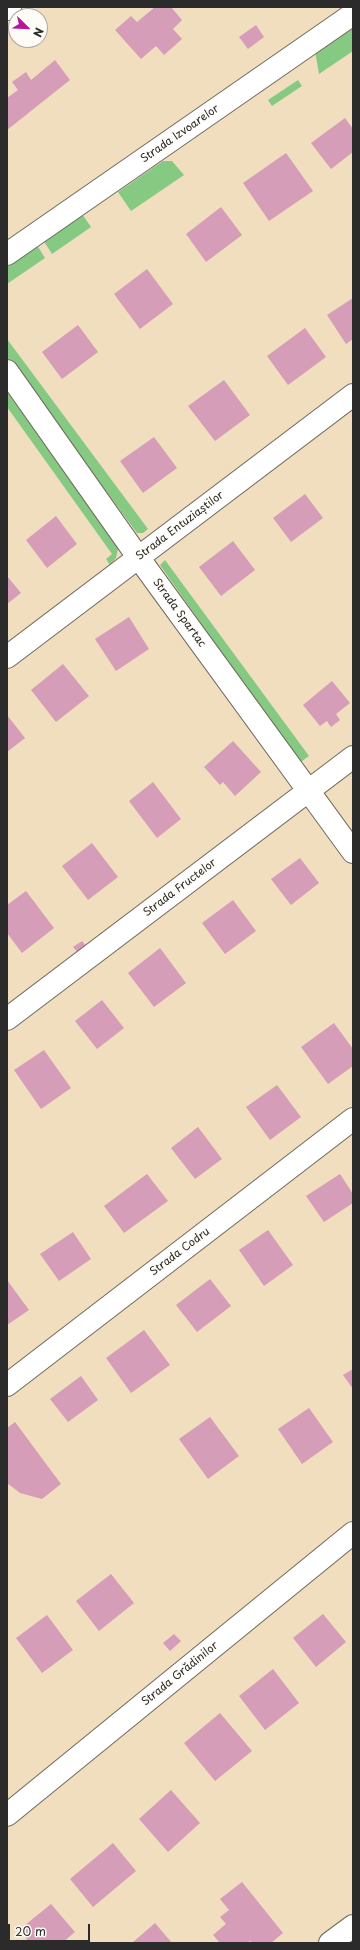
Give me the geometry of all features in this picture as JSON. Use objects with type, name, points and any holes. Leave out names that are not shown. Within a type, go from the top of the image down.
[{"type":"street","name":"Strada Izvoarelor","points":[[7,254],[353,14]]},
{"type":"street","name":"Strada Spartac","points":[[7,371],[138,557],[353,852]]},
{"type":"street","name":"Strada Entuziaștilor","points":[[7,657],[353,395]]},
{"type":"street","name":"Strada Fructelor","points":[[7,1019],[353,757]]},
{"type":"street","name":"Strada Codru","points":[[7,1385],[353,1119]]},
{"type":"street","name":"Strada Grădinilor","points":[[7,1815],[353,1533]]},
{"type":"street","points":[[330,1943],[353,1926]]},
{"type":"green space","points":[[353,25],[353,51],[319,74],[315,51]]},
{"type":"green space","points":[[298,80],[302,86],[272,106],[268,100]]},
{"type":"green space","points":[[163,161],[172,161],[184,175],[131,211],[118,192]]},
{"type":"green space","points":[[82,214],[91,227],[52,254],[43,240]]},
{"type":"green space","points":[[37,245],[45,258],[7,284],[7,267]]},
{"type":"green space","points":[[7,339],[148,529],[143,533],[137,533],[7,357]]},
{"type":"green space","points":[[7,392],[116,541],[118,549],[116,558],[110,565],[106,559],[112,554],[7,407]]},
{"type":"green space","points":[[165,560],[309,756],[299,763],[160,565]]},
{"type":"building","points":[[155,7],[171,7],[182,20],[173,29],[182,39],[164,55],[156,46],[141,59],[115,30],[131,16],[137,22]]},
{"type":"building","points":[[256,25],[264,37],[248,49],[239,37]]},
{"type":"building","points":[[55,60],[70,80],[7,130],[7,98],[18,90],[12,82],[26,72],[31,80]]},
{"type":"building","points":[[345,118],[353,129],[353,152],[331,169],[311,143]]},
{"type":"building","points":[[286,153],[313,191],[269,221],[243,183]]},
{"type":"building","points":[[221,207],[242,235],[206,262],[186,234]]},
{"type":"building","points":[[147,269],[173,304],[140,329],[114,294]]},
{"type":"building","points":[[353,298],[353,339],[346,344],[327,315]]},
{"type":"building","points":[[78,325],[98,352],[62,379],[42,352]]},
{"type":"building","points":[[305,328],[326,357],[288,385],[267,356]]},
{"type":"building","points":[[224,380],[250,415],[215,441],[188,406]]},
{"type":"building","points":[[154,437],[177,468],[143,493],[120,461]]},
{"type":"building","points":[[305,494],[323,518],[291,542],[273,518]]},
{"type":"building","points":[[56,516],[77,544],[47,568],[26,540]]},
{"type":"building","points":[[233,541],[255,570],[221,596],[199,567]]},
{"type":"building","points":[[7,576],[21,593],[7,604]]},
{"type":"building","points":[[129,617],[149,649],[116,671],[95,639]]},
{"type":"building","points":[[63,664],[89,696],[56,722],[31,690]]},
{"type":"building","points":[[332,681],[350,703],[336,714],[340,720],[331,727],[327,721],[320,726],[303,705]]},
{"type":"building","points":[[7,715],[25,738],[7,752]]},
{"type":"building","points":[[233,741],[261,772],[235,796],[223,782],[220,785],[204,767]]},
{"type":"building","points":[[153,782],[181,819],[157,838],[129,801]]},
{"type":"building","points":[[92,843],[118,877],[88,900],[62,866]]},
{"type":"building","points":[[300,858],[319,883],[291,905],[271,879]]},
{"type":"building","points":[[26,891],[54,928],[22,953],[7,933],[7,905]]},
{"type":"building","points":[[233,900],[256,931],[225,954],[202,923]]},
{"type":"building","points":[[82,941],[87,947],[79,954],[73,947]]},
{"type":"building","points":[[160,948],[186,983],[154,1007],[128,973]]},
{"type":"building","points":[[102,1000],[124,1028],[97,1049],[75,1021]]},
{"type":"building","points":[[334,1023],[353,1049],[353,1066],[328,1084],[301,1047]]},
{"type":"building","points":[[44,1050],[71,1088],[41,1109],[14,1070]]},
{"type":"building","points":[[277,1085],[301,1117],[270,1140],[246,1107]]},
{"type":"building","points":[[198,1127],[222,1159],[195,1179],[171,1148]]},
{"type":"building","points":[[147,1174],[168,1201],[124,1233],[104,1206]]},
{"type":"building","points":[[340,1174],[353,1194],[353,1203],[324,1222],[306,1196]]},
{"type":"building","points":[[268,1230],[293,1265],[264,1286],[239,1250]]},
{"type":"building","points":[[73,1232],[91,1259],[59,1281],[40,1254]]},
{"type":"building","points":[[210,1279],[231,1306],[197,1332],[176,1305]]},
{"type":"building","points":[[7,1280],[29,1310],[7,1325]]},
{"type":"building","points":[[144,1330],[170,1365],[131,1393],[106,1358]]},
{"type":"building","points":[[353,1369],[353,1389],[343,1375]]},
{"type":"building","points":[[81,1376],[98,1400],[68,1422],[50,1399]]},
{"type":"building","points":[[309,1408],[333,1442],[302,1464],[278,1429]]},
{"type":"building","points":[[210,1417],[239,1456],[208,1479],[179,1439]]},
{"type":"building","points":[[15,1422],[61,1484],[42,1499],[20,1493],[7,1483],[7,1428]]},
{"type":"building","points":[[111,1574],[134,1603],[99,1631],[76,1601]]},
{"type":"building","points":[[323,1614],[346,1642],[316,1667],[293,1638]]},
{"type":"building","points":[[47,1615],[73,1650],[42,1673],[16,1638]]},
{"type":"building","points":[[174,1634],[181,1641],[170,1651],[163,1643]]},
{"type":"building","points":[[273,1669],[299,1703],[265,1730],[239,1696]]},
{"type":"building","points":[[220,1713],[252,1751],[215,1781],[184,1743]]},
{"type":"building","points":[[171,1790],[200,1823],[168,1852],[139,1819]]},
{"type":"building","points":[[113,1843],[136,1871],[93,1907],[70,1879]]},
{"type":"building","points":[[242,1882],[283,1933],[271,1943],[252,1943],[250,1941],[247,1943],[220,1943],[213,1935],[226,1924],[220,1917],[229,1910],[220,1899]]},
{"type":"building","points":[[51,1904],[75,1932],[62,1943],[30,1943],[19,1930]]},
{"type":"building","points":[[155,1923],[172,1943],[132,1943]]}]
